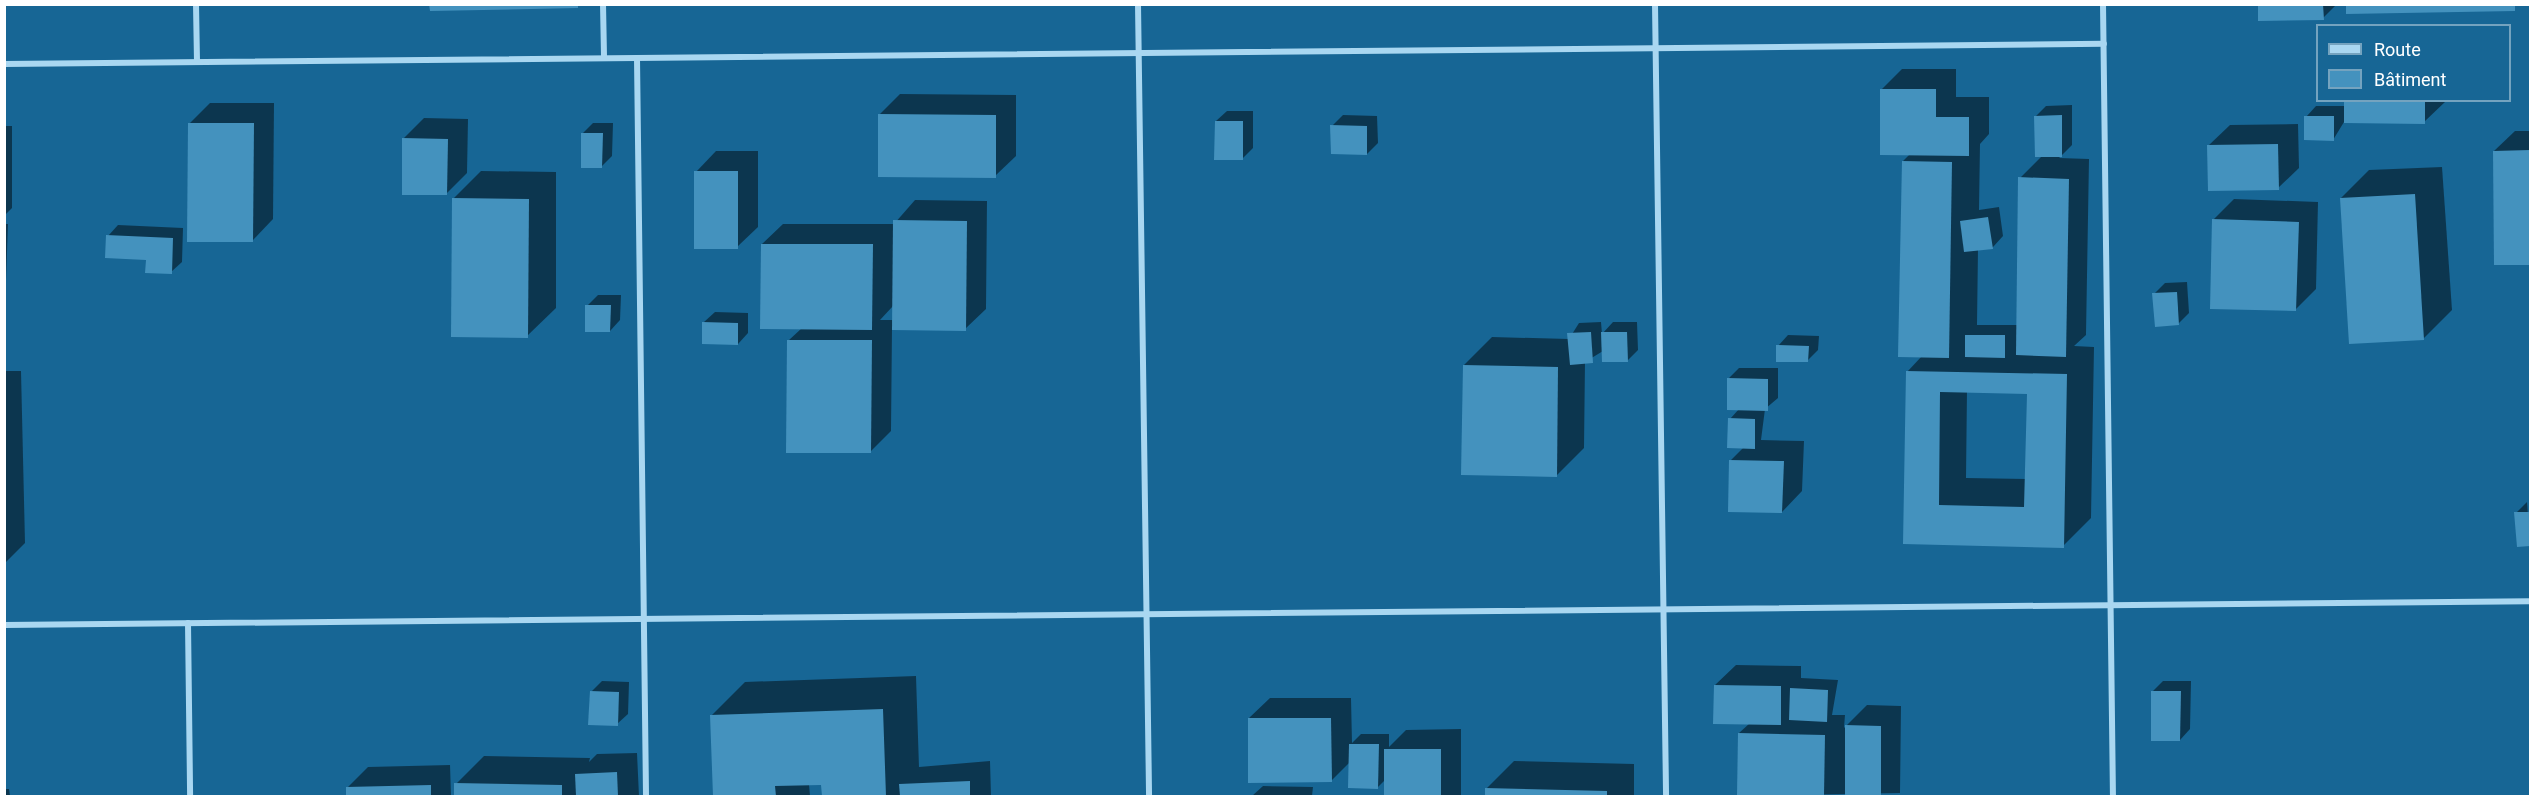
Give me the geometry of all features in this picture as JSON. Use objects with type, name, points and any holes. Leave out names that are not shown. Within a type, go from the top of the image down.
[{"type":"street","points":[[196,4],[197,62]]},
{"type":"street","points":[[603,4],[604,58]]},
{"type":"street","points":[[1138,4],[1149,796]]},
{"type":"street","points":[[1655,4],[1666,796]]},
{"type":"street","points":[[2103,4],[2114,796]]},
{"type":"street","points":[[4,64],[2104,45]]},
{"type":"street","points":[[637,58],[646,796]]},
{"type":"street","points":[[4,625],[2530,601]]},
{"type":"street","points":[[188,623],[190,796]]},
{"type":"building","points":[[429,4],[578,4],[578,8],[430,11]]},
{"type":"building","points":[[2258,4],[2323,4],[2324,20],[2258,21]]},
{"type":"building","points":[[2346,4],[2515,4],[2515,11],[2346,14]]},
{"type":"building","points":[[1880,89],[1936,89],[1936,117],[1969,117],[1969,156],[1880,155]]},
{"type":"building","points":[[2344,102],[2425,102],[2425,124],[2344,123]]},
{"type":"building","points":[[878,114],[996,115],[996,178],[878,177]]},
{"type":"building","points":[[2062,115],[2062,157],[2035,157],[2034,116]]},
{"type":"building","points":[[2304,116],[2334,116],[2334,141],[2304,140]]},
{"type":"building","points":[[1215,121],[1243,121],[1243,160],[1214,160]]},
{"type":"building","points":[[188,123],[254,123],[253,242],[187,242]]},
{"type":"building","points":[[1330,125],[1367,126],[1367,155],[1331,154]]},
{"type":"building","points":[[581,133],[603,133],[602,168],[581,168]]},
{"type":"building","points":[[402,138],[448,139],[447,195],[402,195]]},
{"type":"building","points":[[2278,144],[2279,190],[2208,191],[2207,145]]},
{"type":"building","points":[[2530,150],[2530,265],[2494,265],[2493,151]]},
{"type":"building","points":[[1902,161],[1952,162],[1949,358],[1898,357]]},
{"type":"building","points":[[694,171],[738,171],[738,249],[694,249]]},
{"type":"building","points":[[2018,177],[2069,179],[2066,357],[2016,355]]},
{"type":"building","points":[[2415,194],[2424,340],[2349,344],[2340,198]]},
{"type":"building","points":[[452,198],[529,199],[528,338],[451,337]]},
{"type":"building","points":[[1988,217],[1993,249],[1964,252],[1960,221]]},
{"type":"building","points":[[2212,219],[2299,222],[2296,311],[2210,309]]},
{"type":"building","points":[[893,220],[967,221],[966,331],[892,330]]},
{"type":"building","points":[[106,235],[173,238],[172,274],[145,273],[146,260],[105,258]]},
{"type":"building","points":[[761,244],[873,244],[872,330],[760,329]]},
{"type":"building","points":[[2177,292],[2179,325],[2155,327],[2152,293]]},
{"type":"building","points":[[585,305],[611,305],[610,332],[585,332]]},
{"type":"building","points":[[702,322],[738,323],[738,345],[702,344]]},
{"type":"building","points":[[1591,332],[1593,363],[1570,365],[1567,333]]},
{"type":"building","points":[[1601,332],[1627,332],[1628,362],[1602,362]]},
{"type":"building","points":[[1965,335],[2005,335],[2005,358],[1965,357]]},
{"type":"building","points":[[787,340],[872,340],[871,453],[786,453]]},
{"type":"building","points":[[1776,345],[1809,346],[1808,362],[1776,362]]},
{"type":"building","points":[[1463,365],[1558,367],[1557,477],[1461,475]]},
{"type":"building","points":[[1906,371],[2067,374],[2064,548],[1903,544]],"holes":[[[1940,392],[2027,394],[2024,507],[1939,505]]]},
{"type":"building","points":[[1727,378],[1768,379],[1768,411],[1727,410]]},
{"type":"building","points":[[1728,418],[1755,419],[1755,449],[1727,448]]},
{"type":"building","points":[[1729,460],[1784,461],[1782,513],[1728,512]]},
{"type":"building","points":[[2514,512],[2530,512],[2530,546],[2517,547]]},
{"type":"building","points":[[1714,685],[1781,686],[1781,725],[1713,724]]},
{"type":"building","points":[[1790,688],[1828,690],[1827,722],[1789,720]]},
{"type":"building","points":[[590,691],[619,692],[618,726],[588,725]]},
{"type":"building","points":[[2151,691],[2181,691],[2180,741],[2151,741]]},
{"type":"building","points":[[883,709],[886,796],[822,796],[821,785],[775,786],[776,796],[713,796],[710,715]]},
{"type":"building","points":[[1248,718],[1331,718],[1332,782],[1248,783]]},
{"type":"building","points":[[1845,725],[1881,726],[1881,796],[1845,796]]},
{"type":"building","points":[[1738,733],[1825,735],[1824,796],[1737,796]]},
{"type":"building","points":[[1349,744],[1379,744],[1378,789],[1348,788]]},
{"type":"building","points":[[1384,749],[1441,749],[1441,796],[1384,796]]},
{"type":"building","points":[[617,772],[618,796],[576,796],[575,774]]},
{"type":"building","points":[[970,781],[970,796],[900,796],[899,784]]},
{"type":"building","points":[[454,783],[562,785],[562,796],[454,796]]},
{"type":"building","points":[[431,785],[431,796],[346,796],[346,787]]},
{"type":"building","points":[[1485,788],[1607,791],[1607,796],[1485,796]]}]
